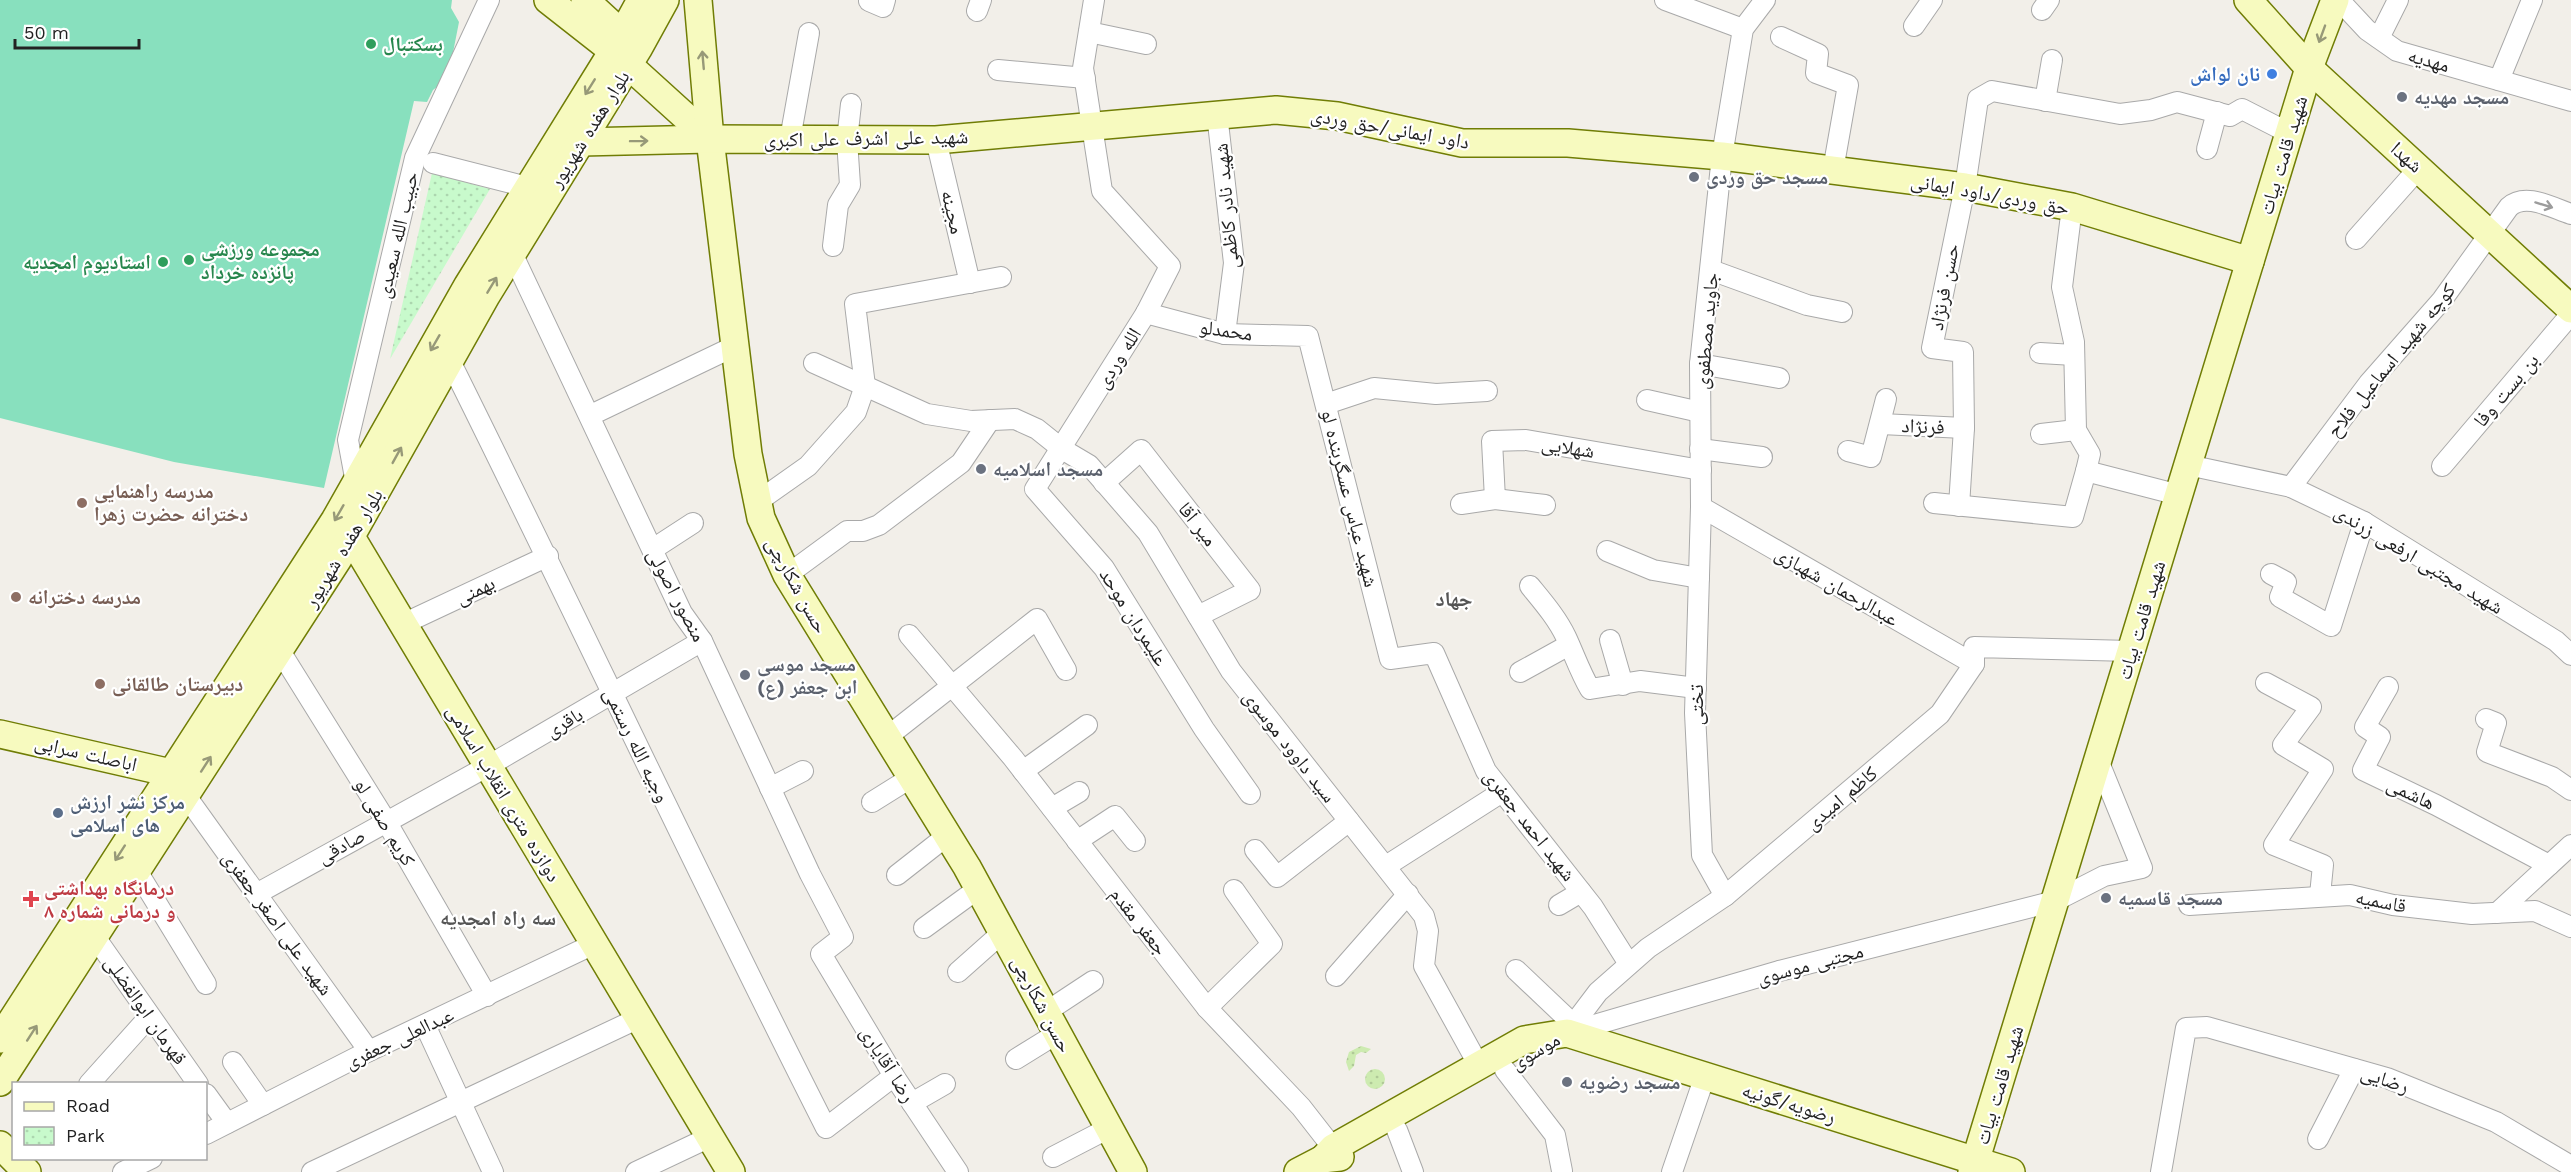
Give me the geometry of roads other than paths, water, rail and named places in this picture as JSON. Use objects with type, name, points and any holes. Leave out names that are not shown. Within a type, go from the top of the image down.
[{"type":"street","name":"حبیب الله سعیدی","points":[[356,483],[348,440],[415,158],[489,0]]},
{"type":"street","points":[[548,0],[626,50]]},
{"type":"street","points":[[585,0],[626,50],[709,126]]},
{"type":"street","name":"بلوار هفده شهریور","points":[[0,1082],[280,651],[351,537],[512,253],[581,142],[626,50],[641,0]]},
{"type":"street","name":"بلوار هفده شهریور","points":[[3,1027],[266,629],[356,483],[527,187],[665,0]]},
{"type":"street","name":"حسن شکارچی","points":[[698,0],[709,126],[748,454],[761,518],[787,575],[979,888],[1133,1172]]},
{"type":"street","points":[[1093,125],[1083,68],[1094,0]]},
{"type":"street","points":[[1665,0],[1743,29],[1765,0]]},
{"type":"street","points":[[1914,26],[1932,0]]},
{"type":"street","name":"شهدا","points":[[2248,0],[2309,68],[2571,309]]},
{"type":"street","name":"شهید قامت بیات","points":[[1974,1166],[2309,68],[2337,0]]},
{"type":"street","name":"مهدیه","points":[[2337,0],[2367,30],[2397,51],[2571,101]]},
{"type":"street","points":[[2379,38],[2398,0]]},
{"type":"street","points":[[2499,80],[2532,0]]},
{"type":"street","name":"جاوید مصطفوی","points":[[1701,507],[1700,364],[1722,156],[1743,29]]},
{"type":"street","points":[[1089,32],[1146,44]]},
{"type":"street","points":[[790,139],[809,33]]},
{"type":"street","points":[[1781,37],[1818,54],[1816,73],[1848,86],[1833,170]]},
{"type":"street","points":[[2045,101],[2052,60]]},
{"type":"street","points":[[998,70],[1085,78]]},
{"type":"street","points":[[1965,187],[1978,99],[1992,91],[2120,114],[2151,111],[2177,102],[2230,116],[2242,110],[2289,133]]},
{"type":"street","points":[[833,246],[838,205],[850,185],[847,140],[851,104]]},
{"type":"street","name":"داود ایمانی/حق وردی","points":[[1093,125],[1276,110],[1337,116],[1462,143],[1568,144],[1722,156]]},
{"type":"street","points":[[2207,149],[2217,112]]},
{"type":"street","name":"شهید نادر کاظمی","points":[[1217,114],[1234,263],[1225,334]]},
{"type":"street","name":"شهید علی اشرف علی اکبری","points":[[581,142],[709,126],[790,139],[936,140],[1093,125]]},
{"type":"street","name":"الله وردی","points":[[1062,449],[1146,313],[1170,266],[1102,191],[1093,125]]},
{"type":"street","name":"مجینه","points":[[936,140],[970,283]]},
{"type":"street","name":"حق وردی/داود ایمانی","points":[[1722,156],[1965,187],[2072,207],[2250,261]]},
{"type":"street","points":[[433,164],[527,187]]},
{"type":"street","points":[[2356,239],[2419,168]]},
{"type":"street","name":"حسن فرنژاد","points":[[1959,506],[1964,428],[1963,352],[1932,348],[1965,187]]},
{"type":"street","name":"کوچه شهید اسماعیل فلاح","points":[[2291,487],[2369,383],[2442,300],[2509,207],[2516,201],[2528,200],[2571,214]]},
{"type":"street","points":[[1934,503],[2073,517],[2090,454],[2076,430],[2074,342],[2062,287],[2072,207]]},
{"type":"street","name":"منصور اصولی","points":[[512,253],[591,415],[682,613],[702,641],[770,788],[843,937],[821,954]]},
{"type":"street","points":[[1711,270],[1807,305],[1842,312]]},
{"type":"street","points":[[758,502],[808,466],[856,412],[865,386],[855,304],[1001,277]]},
{"type":"street","name":"محمدلو","points":[[1146,313],[1225,334],[1308,336]]},
{"type":"street","name":"بن بست وفا","points":[[2442,466],[2571,314]]},
{"type":"street","name":"شهید عباس عسگربنده لو","points":[[1308,336],[1390,659]]},
{"type":"street","points":[[591,415],[735,346]]},
{"type":"street","points":[[2040,353],[2074,355]]},
{"type":"street","name":"وجیه الله رستمی","points":[[450,361],[548,556],[612,694],[826,1128],[894,1076]]},
{"type":"street","name":"سید داوود موسوی","points":[[814,363],[927,414],[971,421],[1015,419],[1037,429],[1062,449],[1089,465],[1148,533],[1231,671],[1424,916],[1428,931],[1424,966],[1478,1064]]},
{"type":"street","points":[[1700,364],[1779,378]]},
{"type":"street","points":[[1326,404],[1374,388],[1436,394],[1487,391]]},
{"type":"street","points":[[1848,451],[1871,457],[1886,399]]},
{"type":"street","points":[[1647,400],[1700,412]]},
{"type":"street","points":[[787,575],[847,531],[863,531],[879,525],[961,463],[990,420]]},
{"type":"street","name":"فرنژاد","points":[[1881,424],[1964,428]]},
{"type":"street","points":[[2041,434],[2076,430]]},
{"type":"street","name":"شهلایی","points":[[1495,499],[1492,441],[1526,440],[1701,470]]},
{"type":"street","points":[[1700,448],[1762,457]]},
{"type":"street","name":"علیمردان موحد","points":[[1062,449],[1035,489],[1104,568],[1204,729],[1250,794]]},
{"type":"street","name":"میر آقا","points":[[1104,483],[1140,450],[1250,590],[1198,616]]},
{"type":"street","name":"شهید مجتبی ارفعی زرندی","points":[[2188,465],[2291,487],[2364,522],[2556,641],[2571,655]]},
{"type":"street","points":[[2086,471],[2179,495]]},
{"type":"street","points":[[1461,504],[1495,499],[1545,505]]},
{"type":"street","name":"تختی","points":[[1701,507],[1696,688],[1702,855],[1725,896]]},
{"type":"street","name":"عبدالرحمان شهبازی","points":[[1701,507],[1974,664]]},
{"type":"street","points":[[2271,574],[2286,582],[2280,597],[2331,626],[2364,522]]},
{"type":"street","points":[[652,549],[693,524]]},
{"type":"street","name":"دوازده متری انقلاب اسلامی","points":[[351,537],[731,1172]]},
{"type":"street","points":[[1608,551],[1653,570],[1699,578]]},
{"type":"street","name":"بهمنی","points":[[402,624],[548,556]]},
{"type":"street","points":[[1530,586],[1549,608],[1590,689],[1640,681],[1696,688]]},
{"type":"street","points":[[887,737],[1037,619],[1066,670]]},
{"type":"street","name":"جعفر مقدم","points":[[909,635],[1023,771],[1207,1008],[1301,1107],[1328,1153]]},
{"type":"street","points":[[1610,640],[1623,685]]},
{"type":"street","name":"باقری","points":[[488,766],[702,641]]},
{"type":"street","points":[[1520,672],[1569,645]]},
{"type":"street","name":"کاظم امیدی","points":[[1570,1029],[1598,992],[1629,964],[1648,948],[1725,896],[1940,714],[1974,664],[1974,647],[2131,651]]},
{"type":"street","name":"کریم صفی لو","points":[[280,651],[386,821],[487,996]]},
{"type":"street","name":"شهید احمد جعفری","points":[[1390,659],[1434,653],[1486,771],[1581,892],[1629,964]]},
{"type":"street","points":[[2266,683],[2311,707],[2283,745],[2323,769],[2274,845],[2323,865],[2320,895]]},
{"type":"street","name":"هاشمی","points":[[2388,687],[2365,727],[2380,737],[2362,770],[2436,805],[2549,865]]},
{"type":"street","points":[[2486,719],[2496,723],[2487,752],[2552,777],[2571,790]]},
{"type":"street","points":[[1023,771],[1087,725]]},
{"type":"street","name":"اباصلت سرابی","points":[[0,734],[171,773]]},
{"type":"street","name":"مجتبی موسوی","points":[[1570,1029],[1779,971],[2055,901],[2104,876],[2142,868],[2098,760]]},
{"type":"street","name":"صادقی","points":[[258,893],[488,766]]},
{"type":"street","points":[[770,788],[803,771]]},
{"type":"street","points":[[872,802],[912,777]]},
{"type":"street","points":[[1052,808],[1079,792]]},
{"type":"street","points":[[1386,866],[1502,792]]},
{"type":"street","name":"شهید علی اصغر جعفری","points":[[186,796],[258,893],[369,1051]]},
{"type":"street","points":[[1077,842],[1115,816],[1135,841]]},
{"type":"street","points":[[1255,850],[1277,877],[1349,820]]},
{"type":"street","points":[[897,875],[948,835]]},
{"type":"street","points":[[2497,913],[2571,845]]},
{"type":"street","points":[[137,871],[206,984]]},
{"type":"street","points":[[924,928],[979,888]]},
{"type":"street","points":[[1207,1008],[1272,944],[1233,890]]},
{"type":"street","points":[[1559,905],[1581,892]]},
{"type":"street","points":[[1336,976],[1408,894]]},
{"type":"street","name":"قاسمیه","points":[[2189,905],[2298,900],[2320,895],[2350,895],[2393,905],[2472,914],[2535,911],[2571,927]]},
{"type":"street","points":[[958,972],[1003,932]]},
{"type":"street","name":"قهرمان ابوالفضلی","points":[[95,936],[149,1017],[197,1082]]},
{"type":"street","name":"عبدالعلی جعفری","points":[[207,1133],[369,1051],[594,944]]},
{"type":"street","name":"رضا آقایاری","points":[[821,954],[894,1076],[958,1172]]},
{"type":"street","points":[[1515,970],[1570,1029]]},
{"type":"street","points":[[1016,1059],[1093,981]]},
{"type":"street","points":[[90,1082],[149,1017]]},
{"type":"street","points":[[312,1172],[639,1018]]},
{"type":"street","points":[[425,1025],[493,1172]]},
{"type":"street","name":"رضایی","points":[[2161,1172],[2186,1028],[2207,1027],[2388,1078],[2496,1122],[2571,1166]]},
{"type":"street","name":"موسوی","points":[[1298,1172],[1478,1064],[1524,1040],[1570,1029]]},
{"type":"street","name":"موسوی","points":[[1328,1153],[1346,1156],[1397,1130],[1505,1070],[1570,1029]]},
{"type":"street","name":"رضویه/گونیه","points":[[1570,1029],[1705,1077],[1974,1166],[2011,1172]]},
{"type":"street","points":[[233,1062],[263,1105]]},
{"type":"street","points":[[2318,1139],[2354,1069]]},
{"type":"street","points":[[1505,1070],[1555,1135],[1563,1171]]},
{"type":"street","points":[[1672,1172],[1705,1077]]},
{"type":"street","points":[[912,1103],[945,1084]]},
{"type":"street","points":[[207,1095],[226,1123]]},
{"type":"street","points":[[1053,1157],[1109,1128]]},
{"type":"street","points":[[1397,1130],[1413,1172]]},
{"type":"street","points":[[636,1172],[710,1137]]},
{"type":"street","points":[[123,1172],[148,1160]]},
{"type":"place","name":"بسکتبال","points":[[371,44]]},
{"type":"place","name":"نان لواش","points":[[2272,74]]},
{"type":"place","name":"مسجد مهدیه","points":[[2402,97]]},
{"type":"place","name":"مسجد حق وردی","points":[[1694,177]]},
{"type":"place","name":"مجموعه ورزشی پانزده خرداد","points":[[189,260]]},
{"type":"place","name":"استادیوم امجدیه","points":[[163,262]]},
{"type":"place","name":"مسجد اسلامیه","points":[[981,469]]},
{"type":"place","name":"مدرسه راهنمایی دخترانه حضرت زهرا","points":[[82,503]]},
{"type":"place","name":"مدرسه دخترانه","points":[[16,597]]},
{"type":"place","name":"مسجد موسی ابن جعفر (ع)","points":[[745,675]]},
{"type":"place","name":"دبیرستان طالقانی","points":[[100,684]]},
{"type":"place","name":"مرکز نشر ارزش های اسلامی","points":[[58,813]]},
{"type":"place","name":"مسجد قاسمیه","points":[[2106,898]]},
{"type":"place","name":"درمانگاه بهداشتی و درمانی شماره ۸","points":[[31,899]]},
{"type":"place","name":"مسجد رضویه","points":[[1567,1082]]},
{"type":"district","name":"جهاد","points":[[1454,599]]},
{"type":"district","name":"سه راه امجدیه","points":[[498,918]]}]
